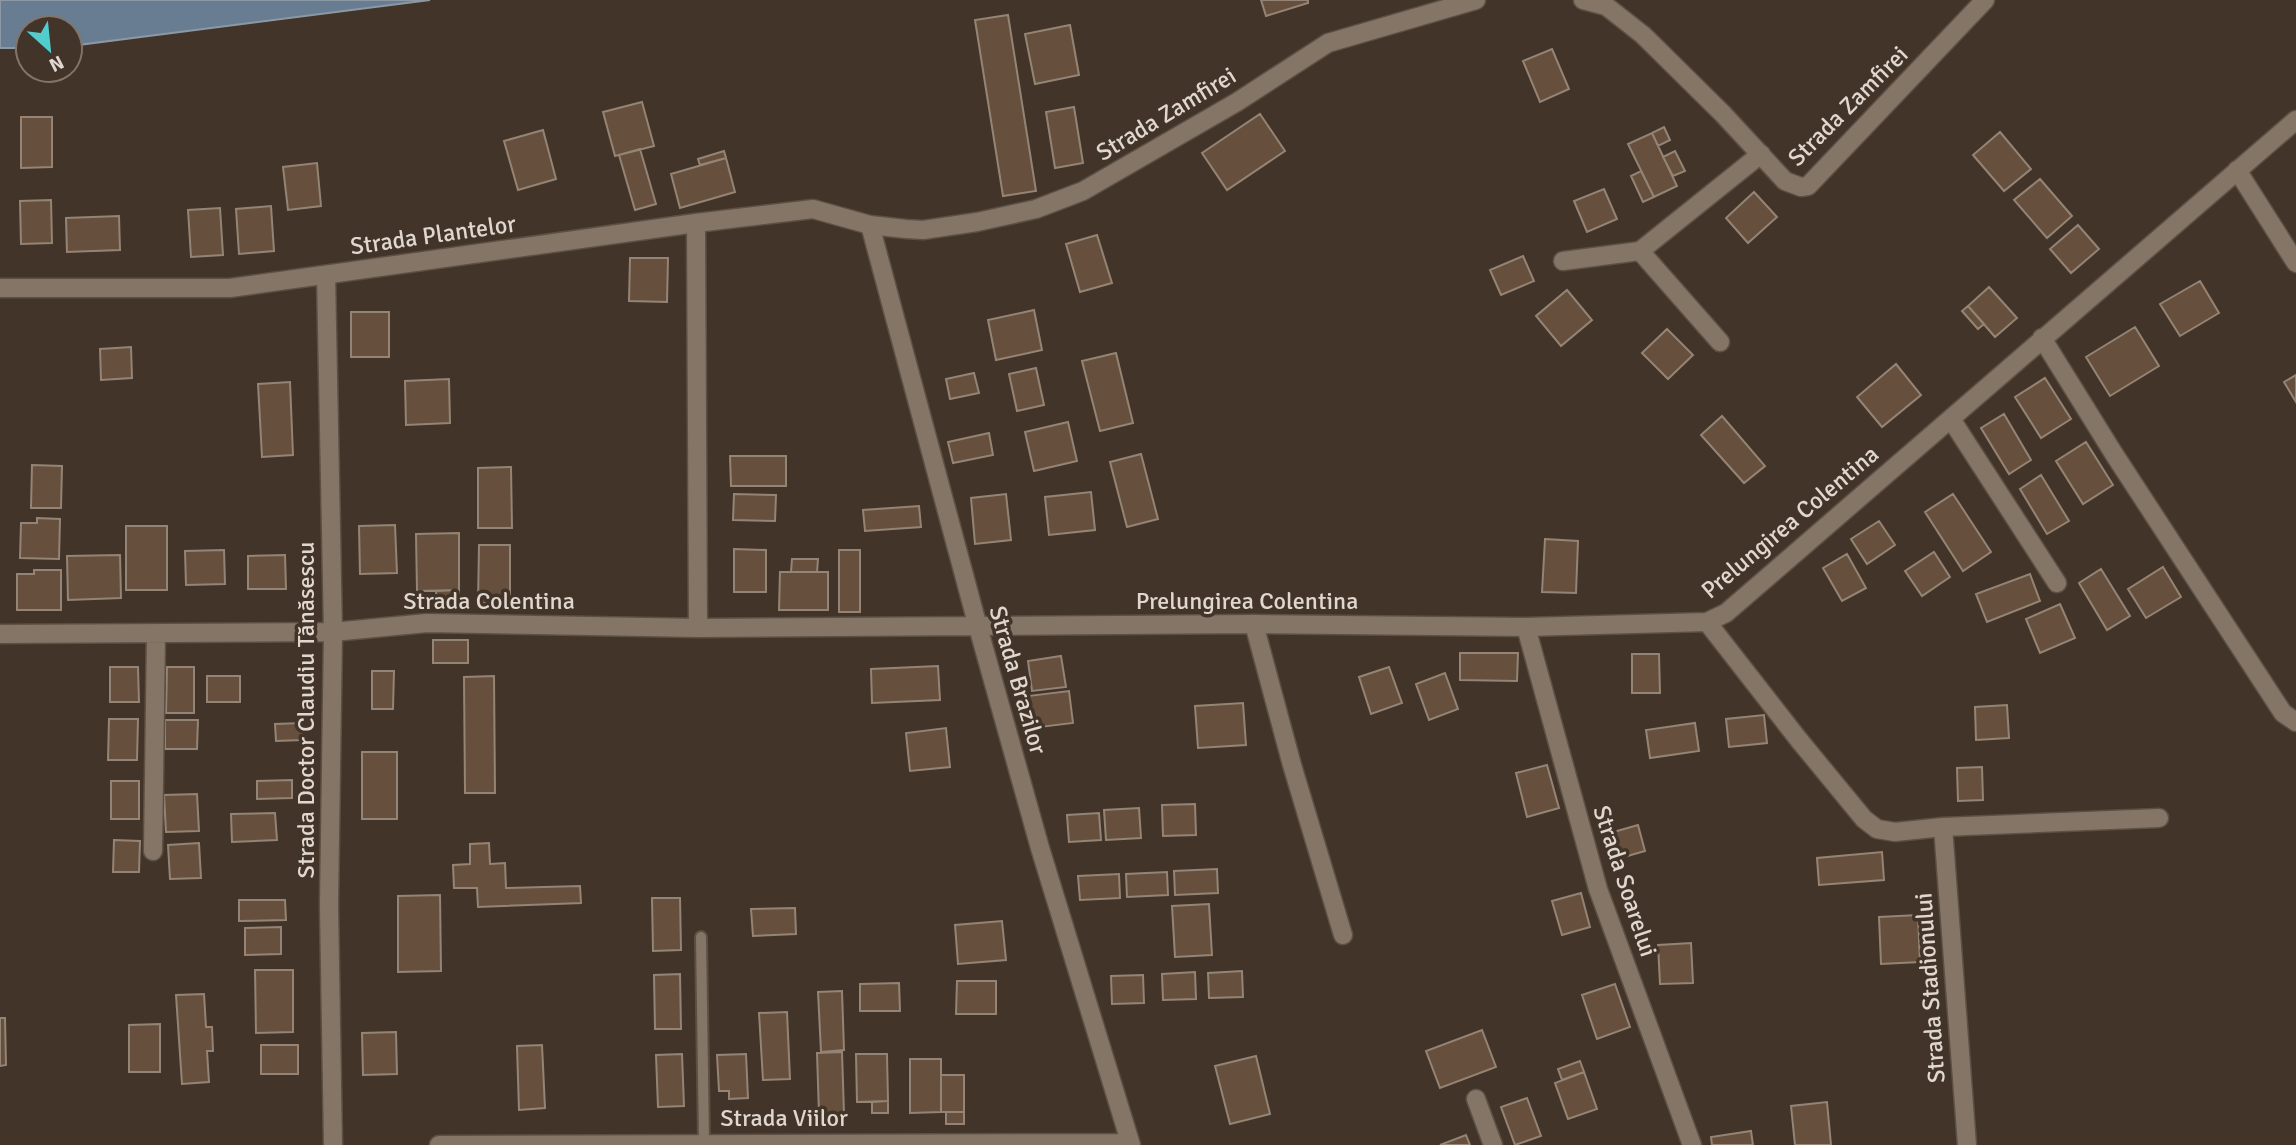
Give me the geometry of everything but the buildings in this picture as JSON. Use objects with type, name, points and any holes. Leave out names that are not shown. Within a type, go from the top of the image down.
[{"type":"street","name":"Strada Zamfirei","points":[[870,225],[923,230],[1037,209],[1083,191],[1237,102],[1328,43],[1476,0]]},
{"type":"street","name":"Strada Zamfirei","points":[[1583,0],[1606,6],[1643,36],[1785,181],[1801,187],[1808,186],[1985,0]]},
{"type":"street","name":"Prelungirea Colentina","points":[[978,627],[1254,624],[1526,627],[1707,622],[1726,613],[2296,120]]},
{"type":"street","points":[[1563,261],[1640,251],[1761,155]]},
{"type":"street","points":[[2237,170],[2296,263]]},
{"type":"street","name":"Strada Plantelor","points":[[0,288],[230,288],[813,209],[870,225]]},
{"type":"street","points":[[696,223],[698,628]]},
{"type":"street","name":"Strada Brazilor","points":[[870,225],[1040,848],[1130,1144]]},
{"type":"street","points":[[1640,251],[1720,342]]},
{"type":"street","name":"Strada Doctor Claudiu Tănăsescu","points":[[326,275],[333,632],[329,905],[333,1145]]},
{"type":"street","points":[[2042,338],[2114,454],[2283,713],[2296,722]]},
{"type":"street","points":[[1951,419],[2057,583]]},
{"type":"street","points":[[1707,622],[1799,740],[1864,819],[1877,830],[1895,832],[1943,827],[2159,818]]},
{"type":"street","name":"Strada Colentina","points":[[0,634],[333,632],[427,623],[698,628],[978,627]]},
{"type":"street","points":[[1254,624],[1292,765],[1343,935]]},
{"type":"street","name":"Strada Soarelui","points":[[1526,627],[1598,889],[1692,1145]]},
{"type":"street","points":[[153,851],[156,633]]},
{"type":"street","name":"Strada Stadionului","points":[[1943,827],[1966,1145]]},
{"type":"street","points":[[1476,1099],[1493,1145]]},
{"type":"street","name":"Strada Viilor","points":[[439,1145],[1130,1144]]},
{"type":"lane","points":[[701,937],[704,1143]]},
{"type":"water","points":[[0,0],[430,0],[84,44],[84,14],[14,14],[14,48],[0,48]]}]
